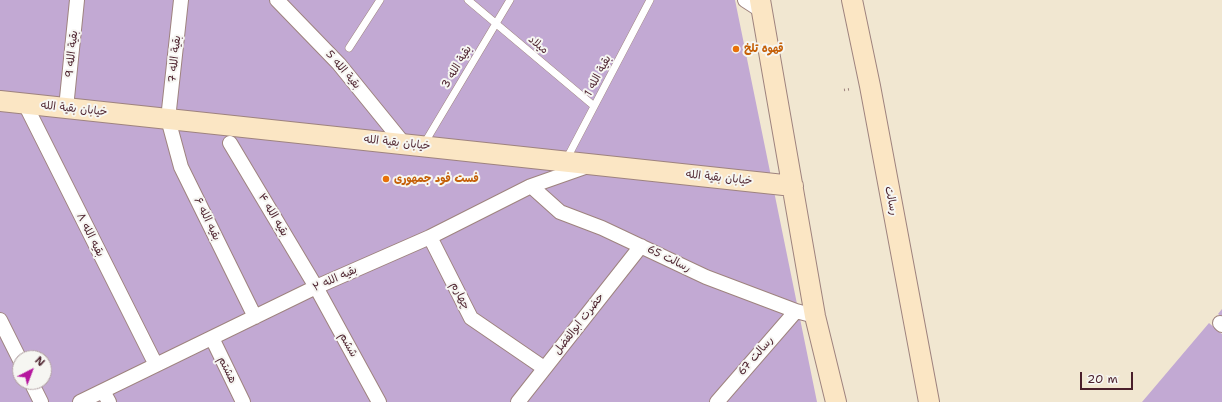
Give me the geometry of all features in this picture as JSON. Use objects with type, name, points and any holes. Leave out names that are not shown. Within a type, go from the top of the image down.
[{"type":"main road","name":"رسالت","points":[[852,0],[929,402]]},
{"type":"main road","points":[[761,5],[815,316],[836,402]]},
{"type":"main road","name":"خیابان بقیة الله","points":[[0,101],[793,186]]},
{"type":"street","name":"بقیة الله 9","points":[[66,108],[77,0]]},
{"type":"street","name":"بقیة الله 7","points":[[168,119],[181,0]]},
{"type":"street","name":"بقیة الله 5","points":[[277,0],[414,145]]},
{"type":"street","points":[[745,0],[761,5]]},
{"type":"street","name":"بقیه الله ۸","points":[[25,104],[156,365]]},
{"type":"street","name":"بقیه الله ۶","points":[[168,119],[181,167],[255,317]]},
{"type":"street","name":"بقیه الله ۴","points":[[230,143],[316,287]]},
{"type":"street","name":"بقیه الله ۲","points":[[80,402],[106,396],[156,365],[316,287],[430,238],[531,186],[592,165]]},
{"type":"street","name":"رسالت 65","points":[[531,186],[560,212],[602,228],[706,277],[796,311],[815,316]]},
{"type":"street","name":"چهارم","points":[[430,238],[471,318],[544,368]]},
{"type":"street","name":"حضرت ابوالفضل","points":[[518,402],[641,246]]},
{"type":"street","name":"ششم","points":[[316,287],[379,402]]},
{"type":"street","name":"رسالت 67","points":[[717,402],[796,311]]},
{"type":"street","points":[[0,320],[15,350]]},
{"type":"street","name":"هشتم","points":[[212,338],[243,402]]},
{"type":"street","points":[[35,390],[41,402]]},
{"type":"lane","points":[[349,48],[380,0]]},
{"type":"lane","name":"میلاد","points":[[468,0],[594,106]]},
{"type":"lane","name":"بقیة الله 3","points":[[414,145],[510,0]]},
{"type":"lane","name":"بقیة الله 1","points":[[565,162],[650,0]]},
{"type":"building","name":"فست فود جمهوری","points":[[0,0],[735,0],[817,402],[0,402]]},
{"type":"building","points":[[1222,309],[1222,317],[1218,314]]},
{"type":"building","points":[[1209,323],[1222,334],[1222,402],[1142,402]]},
{"type":"place","name":"قهوه تلخ","points":[[736,49]]},
{"type":"place","name":"فست فود جمهوری","points":[[386,179]]}]
